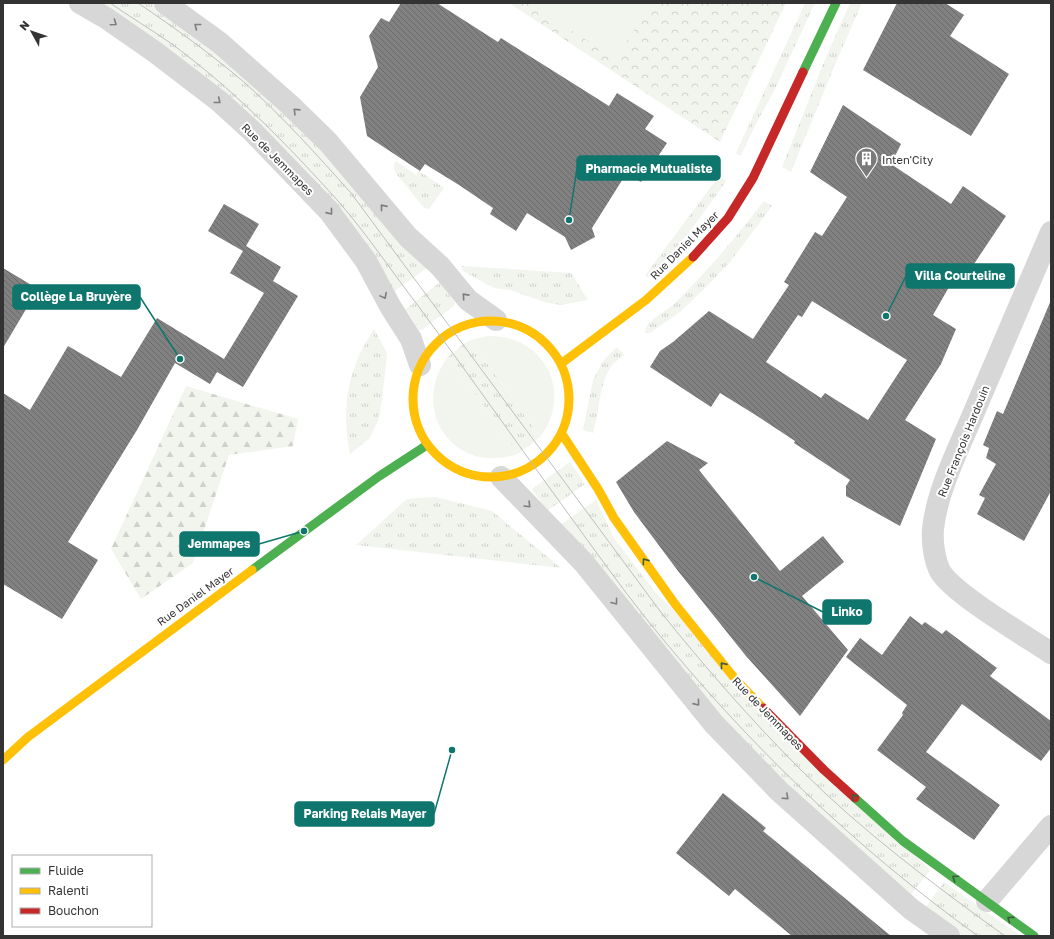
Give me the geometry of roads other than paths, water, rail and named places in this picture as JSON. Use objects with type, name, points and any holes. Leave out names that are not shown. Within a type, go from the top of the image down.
[{"type":"main road","name":"Rue Daniel Mayer","points":[[562,363],[646,300],[689,260],[728,218],[757,171],[836,3]]},
{"type":"main road","points":[[496,320],[522,326],[545,342],[562,363],[568,380],[570,398],[568,417],[562,434],[551,450],[537,463],[520,473],[501,477],[480,477],[460,472],[442,461],[427,445],[417,427],[412,406],[413,385],[420,365],[433,346],[454,330],[473,322],[496,320]]},
{"type":"main road","name":"Rue de Jemmapes","points":[[562,434],[598,489],[614,518],[670,598],[736,680],[824,770],[898,836],[1034,936]]},
{"type":"main road","name":"Rue Daniel Mayer","points":[[3,760],[28,737],[171,629],[378,477],[427,445]]},
{"type":"street","name":"Rue de Jemmapes","points":[[80,3],[106,18],[155,52],[219,101],[252,131],[329,211],[366,261],[390,306],[411,339],[420,365]]},
{"type":"street","points":[[165,3],[229,51],[323,137],[370,190],[408,237],[440,266],[468,300],[496,320]]},
{"type":"street","name":"Rue François Hardouin","points":[[1051,232],[955,459],[938,504],[933,530],[934,551],[940,570],[948,580],[976,603],[1051,653]]},
{"type":"street","points":[[501,477],[584,563],[714,724],[773,785],[911,909],[949,936]]},
{"type":"street","points":[[987,901],[1051,826]]},
{"type":"tram line","points":[[110,3],[192,59],[258,117],[319,180],[368,238],[617,581],[685,665],[762,749],[802,790],[844,829],[932,902],[978,936]]},
{"type":"tram line","points":[[138,3],[193,42],[245,83],[313,150],[351,193],[660,611],[745,712],[800,769],[873,836],[925,877],[1005,936]]},
{"type":"place","name":"Inten'City","points":[[867,178]]},
{"type":"place","name":"Pharmacie Mutualiste","points":[[569,220]]},
{"type":"place","name":"Villa Courteline","points":[[886,316]]},
{"type":"place","name":"Collège La Bruyère","points":[[180,359]]},
{"type":"place","name":"Jemmapes","points":[[304,531]]},
{"type":"place","name":"Linko","points":[[754,577]]},
{"type":"place","name":"Parking Relais Mayer","points":[[452,750]]}]
